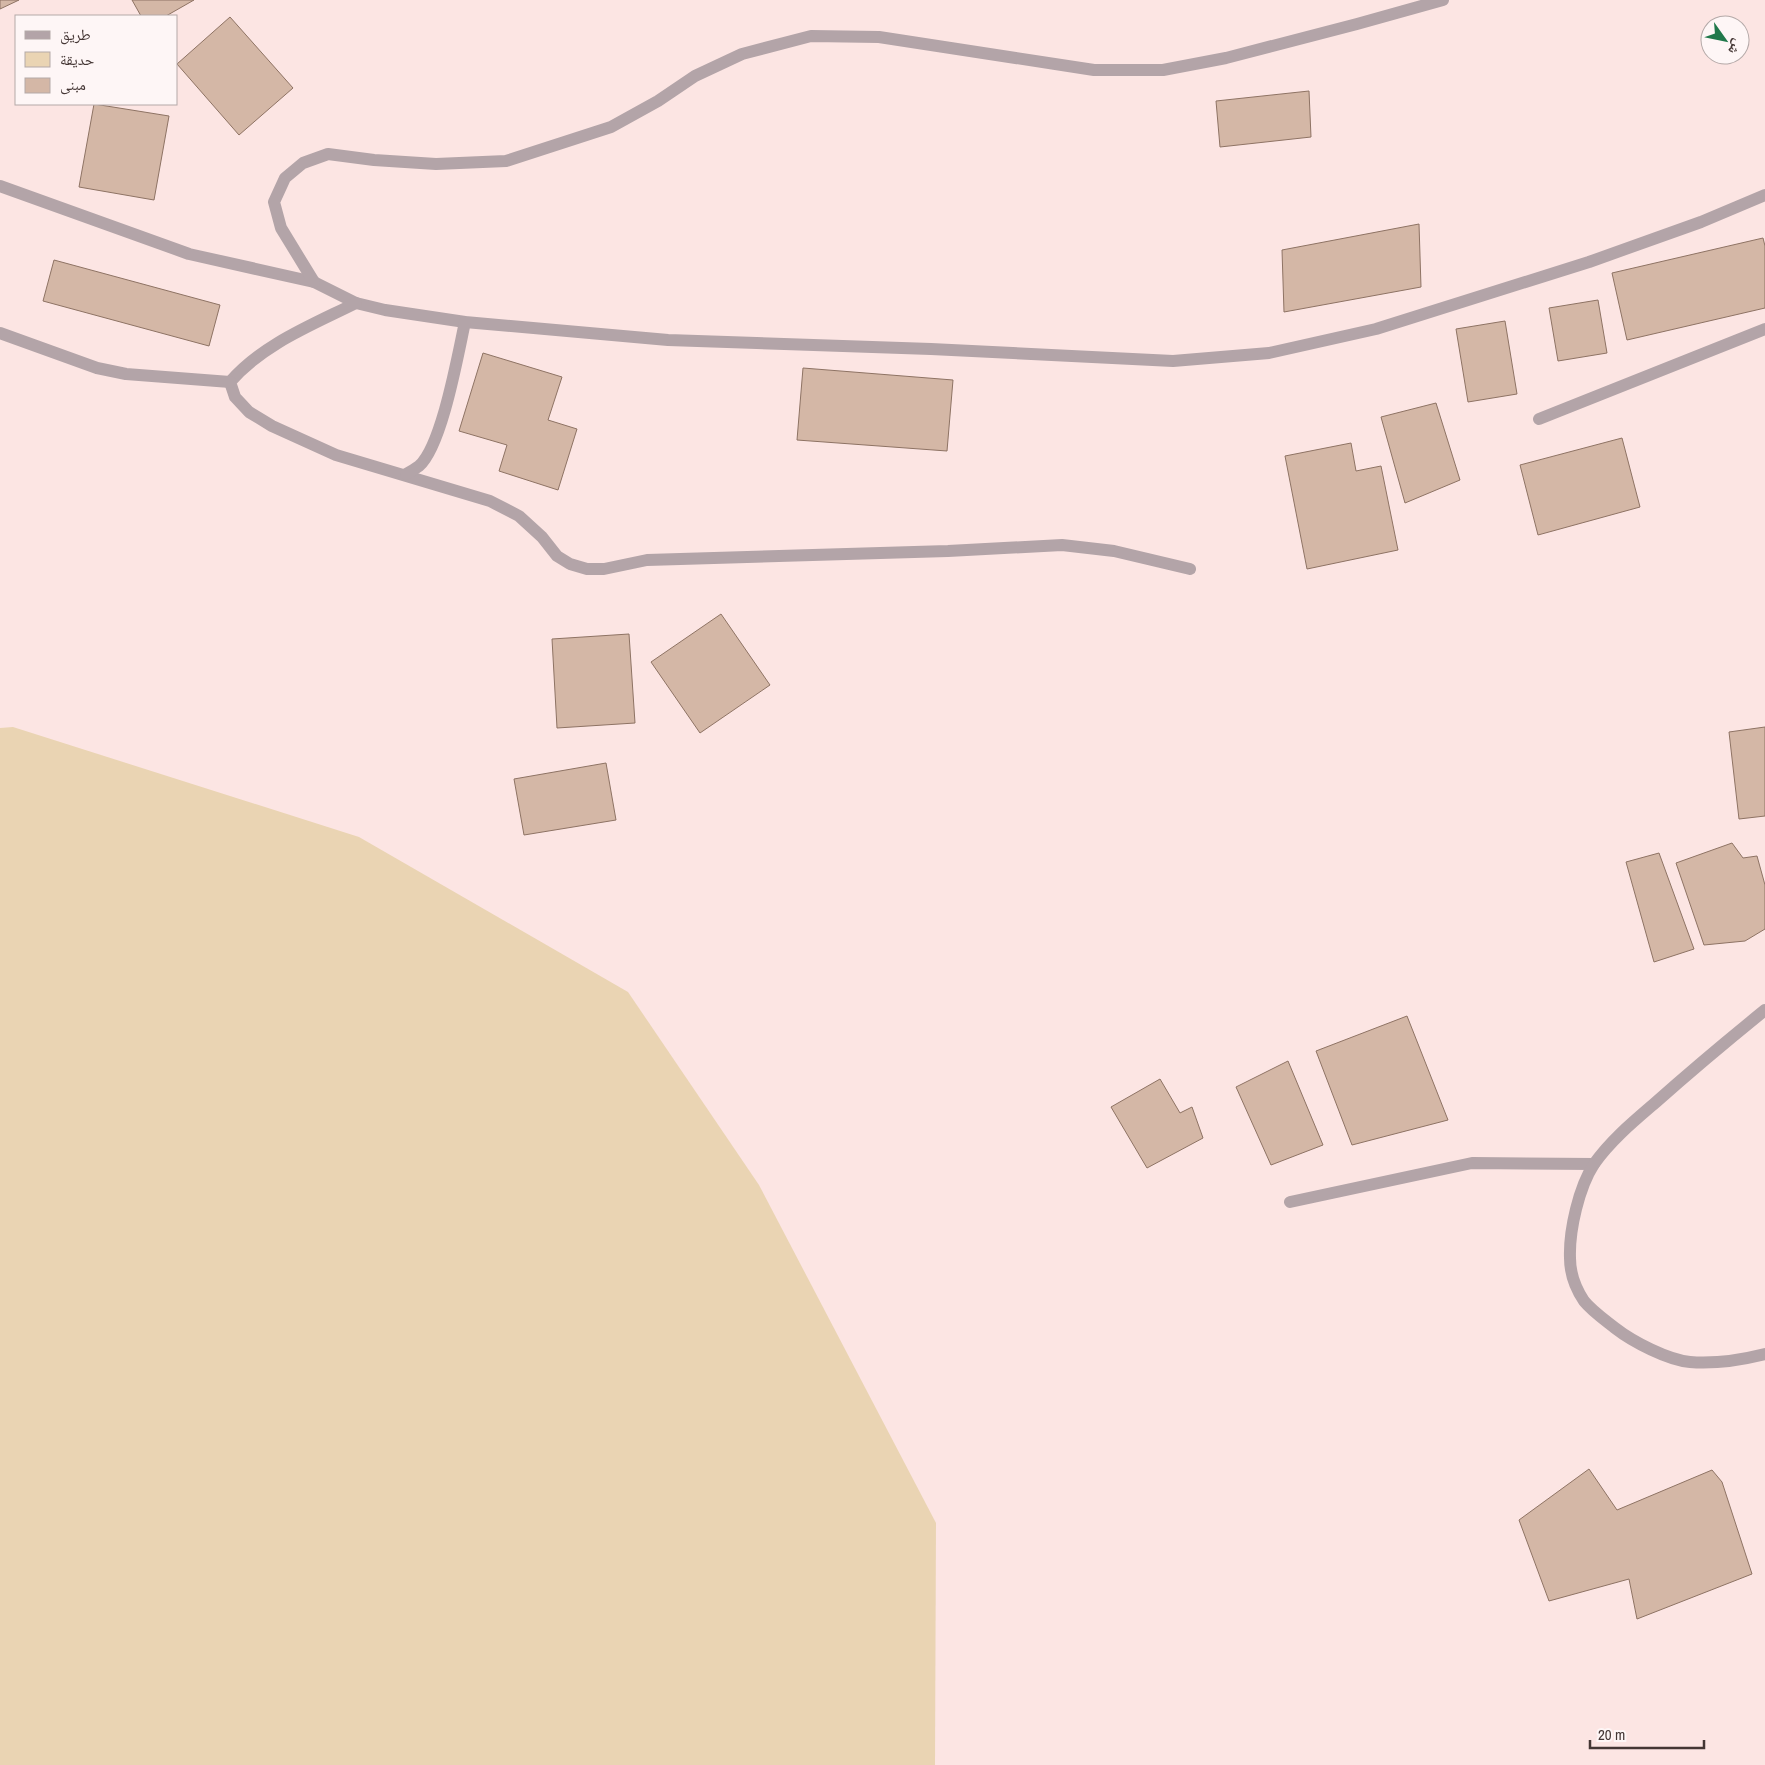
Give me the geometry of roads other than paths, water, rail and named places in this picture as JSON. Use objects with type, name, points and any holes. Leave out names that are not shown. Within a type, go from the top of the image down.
[{"type":"street","points":[[314,282],[281,228],[274,202],[285,178],[303,163],[328,154],[374,160],[436,164],[506,161],[611,127],[658,101],[695,76],[742,54],[811,36],[879,37],[1094,70],[1163,70],[1226,58],[1442,0]]},
{"type":"street","points":[[0,186],[189,254],[314,282],[356,304],[465,322],[668,340],[931,349],[1173,361],[1269,353],[1376,329],[1589,262],[1701,222],[1765,195]]},
{"type":"street","points":[[230,382],[242,368],[283,339],[356,304]]},
{"type":"street","points":[[406,474],[420,466],[430,451],[442,420],[465,322]]},
{"type":"street","points":[[1539,420],[1765,329]]},
{"type":"street","points":[[0,333],[97,368],[126,374],[230,382]]},
{"type":"street","points":[[230,382],[235,397],[249,412],[272,426],[336,455],[406,474],[435,485],[490,501],[519,516],[542,537],[557,556],[570,564],[588,568],[604,569],[647,560],[938,551],[1062,545],[1114,551],[1190,569]]},
{"type":"street","points":[[1765,1010],[1689,1073],[1619,1135],[1594,1164],[1584,1183],[1575,1214],[1570,1259],[1574,1280],[1585,1301],[1603,1319],[1627,1338],[1654,1352],[1688,1362],[1719,1362],[1765,1354]]},
{"type":"street","points":[[1290,1202],[1472,1163],[1594,1164]]}]
